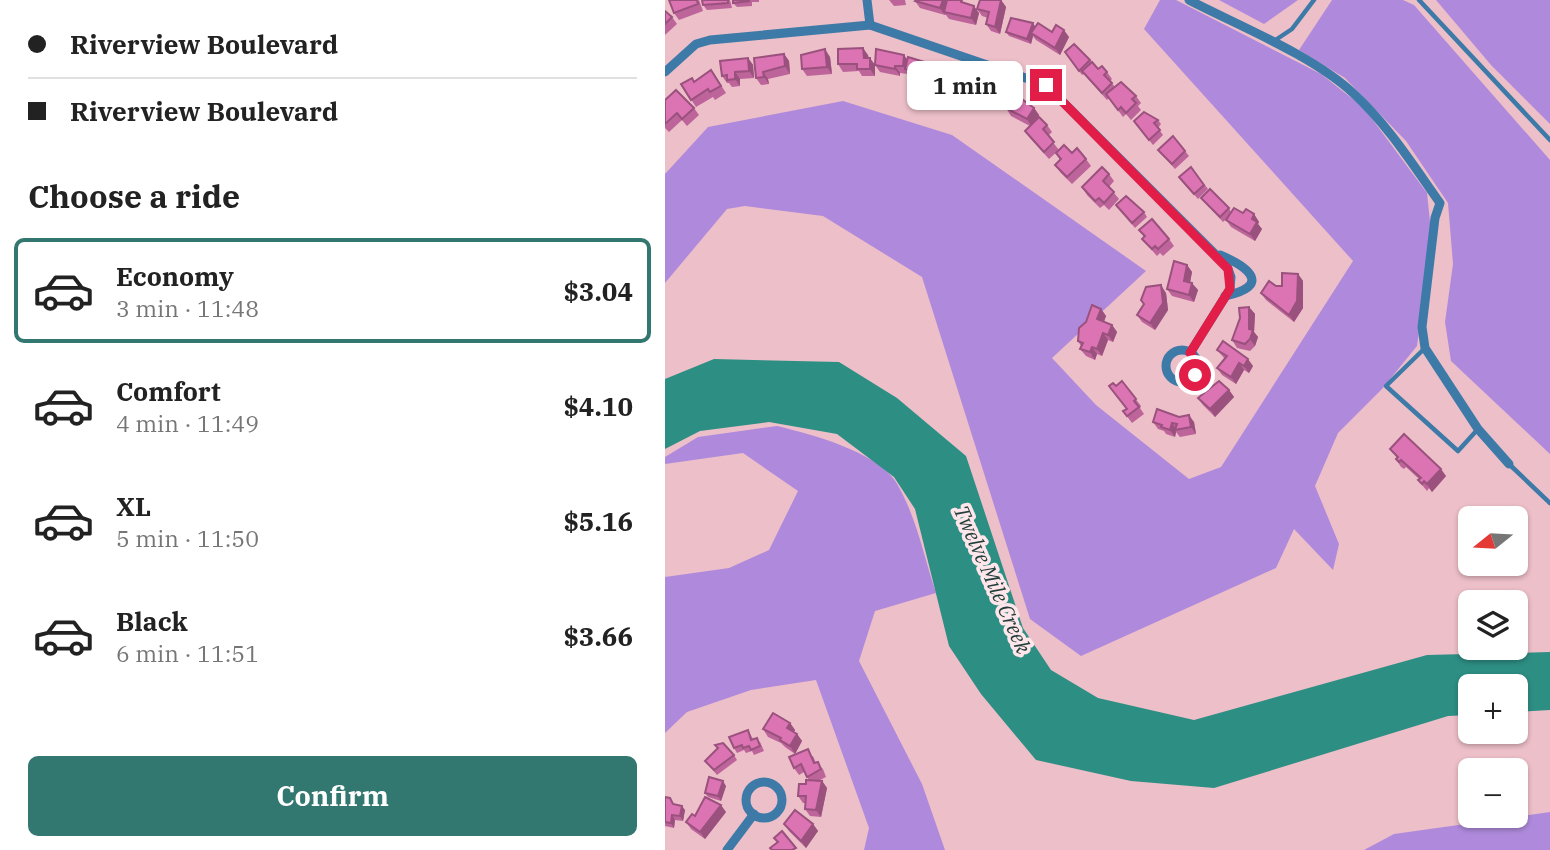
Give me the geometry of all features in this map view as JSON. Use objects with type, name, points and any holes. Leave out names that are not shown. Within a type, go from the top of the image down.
[{"type":"street","points":[[867,0],[870,25]]},
{"type":"street","points":[[1189,0],[1326,72],[1353,93],[1389,131],[1440,203],[1435,218],[1422,327],[1425,348],[1478,429],[1509,464]]},
{"type":"street","points":[[665,72],[696,44],[710,40],[870,25],[1046,85],[1230,271],[1231,287],[1190,353]]},
{"type":"street","points":[[1212,252],[1244,265],[1251,275],[1245,290],[1225,296]]},
{"type":"street","points":[[764,782],[774,786],[782,800],[778,810],[764,818],[754,814],[747,806],[749,790],[764,782]]},
{"type":"street","points":[[727,850],[754,814]]},
{"type":"lane","points":[[1271,43],[1292,29],[1314,0]]},
{"type":"lane","points":[[1419,0],[1550,140]]},
{"type":"lane","points":[[1425,348],[1386,386],[1458,451],[1478,429]]},
{"type":"lane","points":[[1509,464],[1550,503]]},
{"type":"shaded area","points":[[1160,0],[1176,0],[1321,74],[1364,108],[1427,193],[1432,240],[1417,346],[1382,389],[1338,433],[1315,486],[1339,544],[1333,570],[1294,529],[1276,568],[1081,656],[1030,619],[922,277],[823,216],[745,206],[727,209],[665,283],[665,174],[708,127],[843,101],[952,135],[1146,271],[1052,358],[1096,405],[1189,479],[1221,467],[1353,261],[1144,29]]},
{"type":"shaded area","points":[[1219,0],[1298,0],[1264,24]]},
{"type":"shaded area","points":[[1332,0],[1403,0],[1414,5],[1550,160],[1550,454],[1451,361],[1445,322],[1453,264],[1448,203],[1406,141],[1345,78],[1299,50]]},
{"type":"shaded area","points":[[1436,0],[1550,0],[1550,124],[1491,65]]},
{"type":"shaded area","points":[[777,426],[841,445],[874,461],[896,482],[909,508],[936,593],[875,611],[859,661],[922,784],[945,850],[864,850],[869,828],[816,680],[751,690],[687,712],[665,733],[665,577],[729,568],[769,550],[798,491],[743,453],[665,464],[665,457],[698,437]]},
{"type":"shaded area","points":[[1550,812],[1550,850],[1364,850],[1394,834],[1458,825],[1458,828],[1528,828],[1528,815]]},
{"type":"water","name":"Twelve Mile Creek","points":[[714,359],[839,362],[897,398],[966,456],[1023,628],[1051,670],[1098,698],[1194,720],[1427,655],[1458,654],[1458,660],[1528,660],[1528,653],[1550,652],[1550,710],[1528,711],[1528,674],[1458,674],[1458,716],[1448,716],[1214,788],[1131,781],[1036,760],[981,694],[949,646],[915,509],[894,477],[837,434],[769,422],[700,431],[665,449],[665,379]]},
{"type":"building","points":[[669,0],[697,0],[698,4],[674,13]]},
{"type":"building","points":[[702,0],[728,0],[728,3],[703,5]]},
{"type":"building","points":[[733,0],[749,0],[749,1],[733,3]]},
{"type":"building","points":[[916,0],[943,0],[940,8]]},
{"type":"building","points":[[947,0],[962,0],[961,2],[974,6],[971,18],[944,12]]},
{"type":"building","points":[[980,0],[1001,0],[995,27],[986,24],[989,12],[977,9]]},
{"type":"building","points":[[665,11],[672,17],[665,24]]},
{"type":"building","points":[[1011,18],[1033,23],[1027,39],[1006,32]]},
{"type":"building","points":[[1038,23],[1052,32],[1056,25],[1064,30],[1055,48],[1031,33]]},
{"type":"building","points":[[1074,44],[1090,60],[1079,71],[1065,52]]},
{"type":"building","points":[[863,48],[864,58],[870,58],[870,69],[857,69],[857,64],[838,64],[838,49]]},
{"type":"building","points":[[825,49],[827,67],[802,69],[801,55]]},
{"type":"building","points":[[876,49],[904,55],[903,66],[895,66],[895,69],[875,65]]},
{"type":"building","points":[[784,54],[785,66],[763,72],[764,77],[756,78],[754,58]]},
{"type":"building","points":[[908,57],[934,65],[929,81],[911,76],[913,72],[905,69]]},
{"type":"building","points":[[748,58],[749,71],[735,72],[735,79],[727,80],[727,75],[722,76],[720,61]]},
{"type":"building","points":[[1092,62],[1098,69],[1102,66],[1107,72],[1104,75],[1112,83],[1102,93],[1082,71]]},
{"type":"building","points":[[940,68],[962,77],[958,91],[935,86]]},
{"type":"building","points":[[711,70],[721,86],[710,92],[708,89],[691,100],[681,84],[692,78],[694,82]]},
{"type":"building","points":[[972,76],[995,86],[990,101],[976,96],[975,101],[965,98]]},
{"type":"building","points":[[1121,82],[1136,96],[1132,99],[1136,103],[1126,113],[1121,107],[1118,110],[1106,94]]},
{"type":"building","points":[[1008,89],[1034,108],[1027,119],[1006,108],[1009,104],[1002,100]]},
{"type":"building","points":[[676,90],[694,108],[682,119],[677,113],[665,124],[665,100]]},
{"type":"building","points":[[1144,112],[1158,120],[1154,123],[1160,130],[1149,140],[1134,121]]},
{"type":"building","points":[[1039,117],[1047,125],[1043,129],[1054,142],[1044,152],[1025,131]]},
{"type":"building","points":[[1173,136],[1185,151],[1172,164],[1158,150]]},
{"type":"building","points":[[1064,145],[1072,153],[1077,148],[1086,159],[1067,177],[1055,165],[1061,159],[1056,153]]},
{"type":"building","points":[[1102,167],[1109,174],[1103,181],[1114,192],[1104,203],[1099,198],[1095,201],[1082,187]]},
{"type":"building","points":[[1191,167],[1204,185],[1194,194],[1179,177]]},
{"type":"building","points":[[1210,189],[1229,208],[1220,217],[1201,198]]},
{"type":"building","points":[[1126,196],[1144,212],[1132,223],[1116,205]]},
{"type":"building","points":[[1234,208],[1243,213],[1246,209],[1254,214],[1252,219],[1257,222],[1250,234],[1226,220]]},
{"type":"building","points":[[1152,219],[1169,239],[1158,249],[1155,246],[1152,249],[1142,239],[1145,236],[1139,230]]},
{"type":"building","points":[[1174,261],[1187,265],[1184,281],[1192,283],[1189,295],[1167,289]]},
{"type":"building","points":[[1282,273],[1298,274],[1297,301],[1289,315],[1261,293],[1269,281],[1276,286],[1282,286]]},
{"type":"building","points":[[1161,285],[1163,303],[1150,323],[1137,315],[1144,304],[1141,300],[1146,287]]},
{"type":"building","points":[[1092,305],[1101,309],[1097,319],[1112,325],[1108,335],[1103,333],[1097,349],[1092,347],[1090,352],[1080,349],[1083,343],[1078,341],[1079,328],[1086,322]]},
{"type":"building","points":[[1249,307],[1249,329],[1253,330],[1245,344],[1232,340],[1240,318],[1239,308]]},
{"type":"building","points":[[1223,341],[1248,359],[1244,366],[1239,363],[1231,377],[1217,368],[1227,356],[1217,350]]},
{"type":"building","points":[[1122,381],[1139,407],[1127,416],[1123,411],[1127,409],[1109,386],[1113,383],[1116,386]]},
{"type":"building","points":[[1219,381],[1229,390],[1210,409],[1198,398]]},
{"type":"building","points":[[1157,409],[1179,417],[1189,415],[1191,427],[1175,430],[1177,424],[1172,423],[1170,430],[1161,427],[1162,425],[1153,422]]},
{"type":"building","points":[[1404,434],[1441,469],[1427,484],[1424,481],[1422,484],[1418,480],[1421,478],[1401,460],[1399,462],[1390,449]]},
{"type":"building","points":[[773,713],[790,723],[787,728],[797,734],[790,746],[763,729]]},
{"type":"building","points":[[748,730],[751,740],[757,738],[760,746],[751,750],[749,746],[743,748],[742,745],[734,748],[729,737]]},
{"type":"building","points":[[723,743],[734,755],[714,770],[705,761],[718,748],[715,745]]},
{"type":"building","points":[[808,749],[814,763],[818,762],[821,769],[807,777],[801,764],[794,768],[789,757]]},
{"type":"building","points":[[709,777],[723,781],[718,796],[705,793]]},
{"type":"building","points":[[806,780],[822,781],[816,810],[805,809],[806,796],[798,796],[799,784],[806,784]]},
{"type":"building","points":[[665,797],[670,798],[673,804],[682,806],[680,816],[672,815],[671,823],[665,822]]},
{"type":"building","points":[[705,797],[721,805],[700,832],[686,822],[692,814],[695,816]]},
{"type":"building","points":[[795,810],[813,824],[801,841],[784,824]]},
{"type":"building","points":[[782,831],[796,848],[770,848],[778,842],[774,838]]},
{"type":"route","points":[[1046,85],[1228,269],[1231,277],[1230,289],[1190,353],[1195,357],[1198,366],[1195,375]]}]
